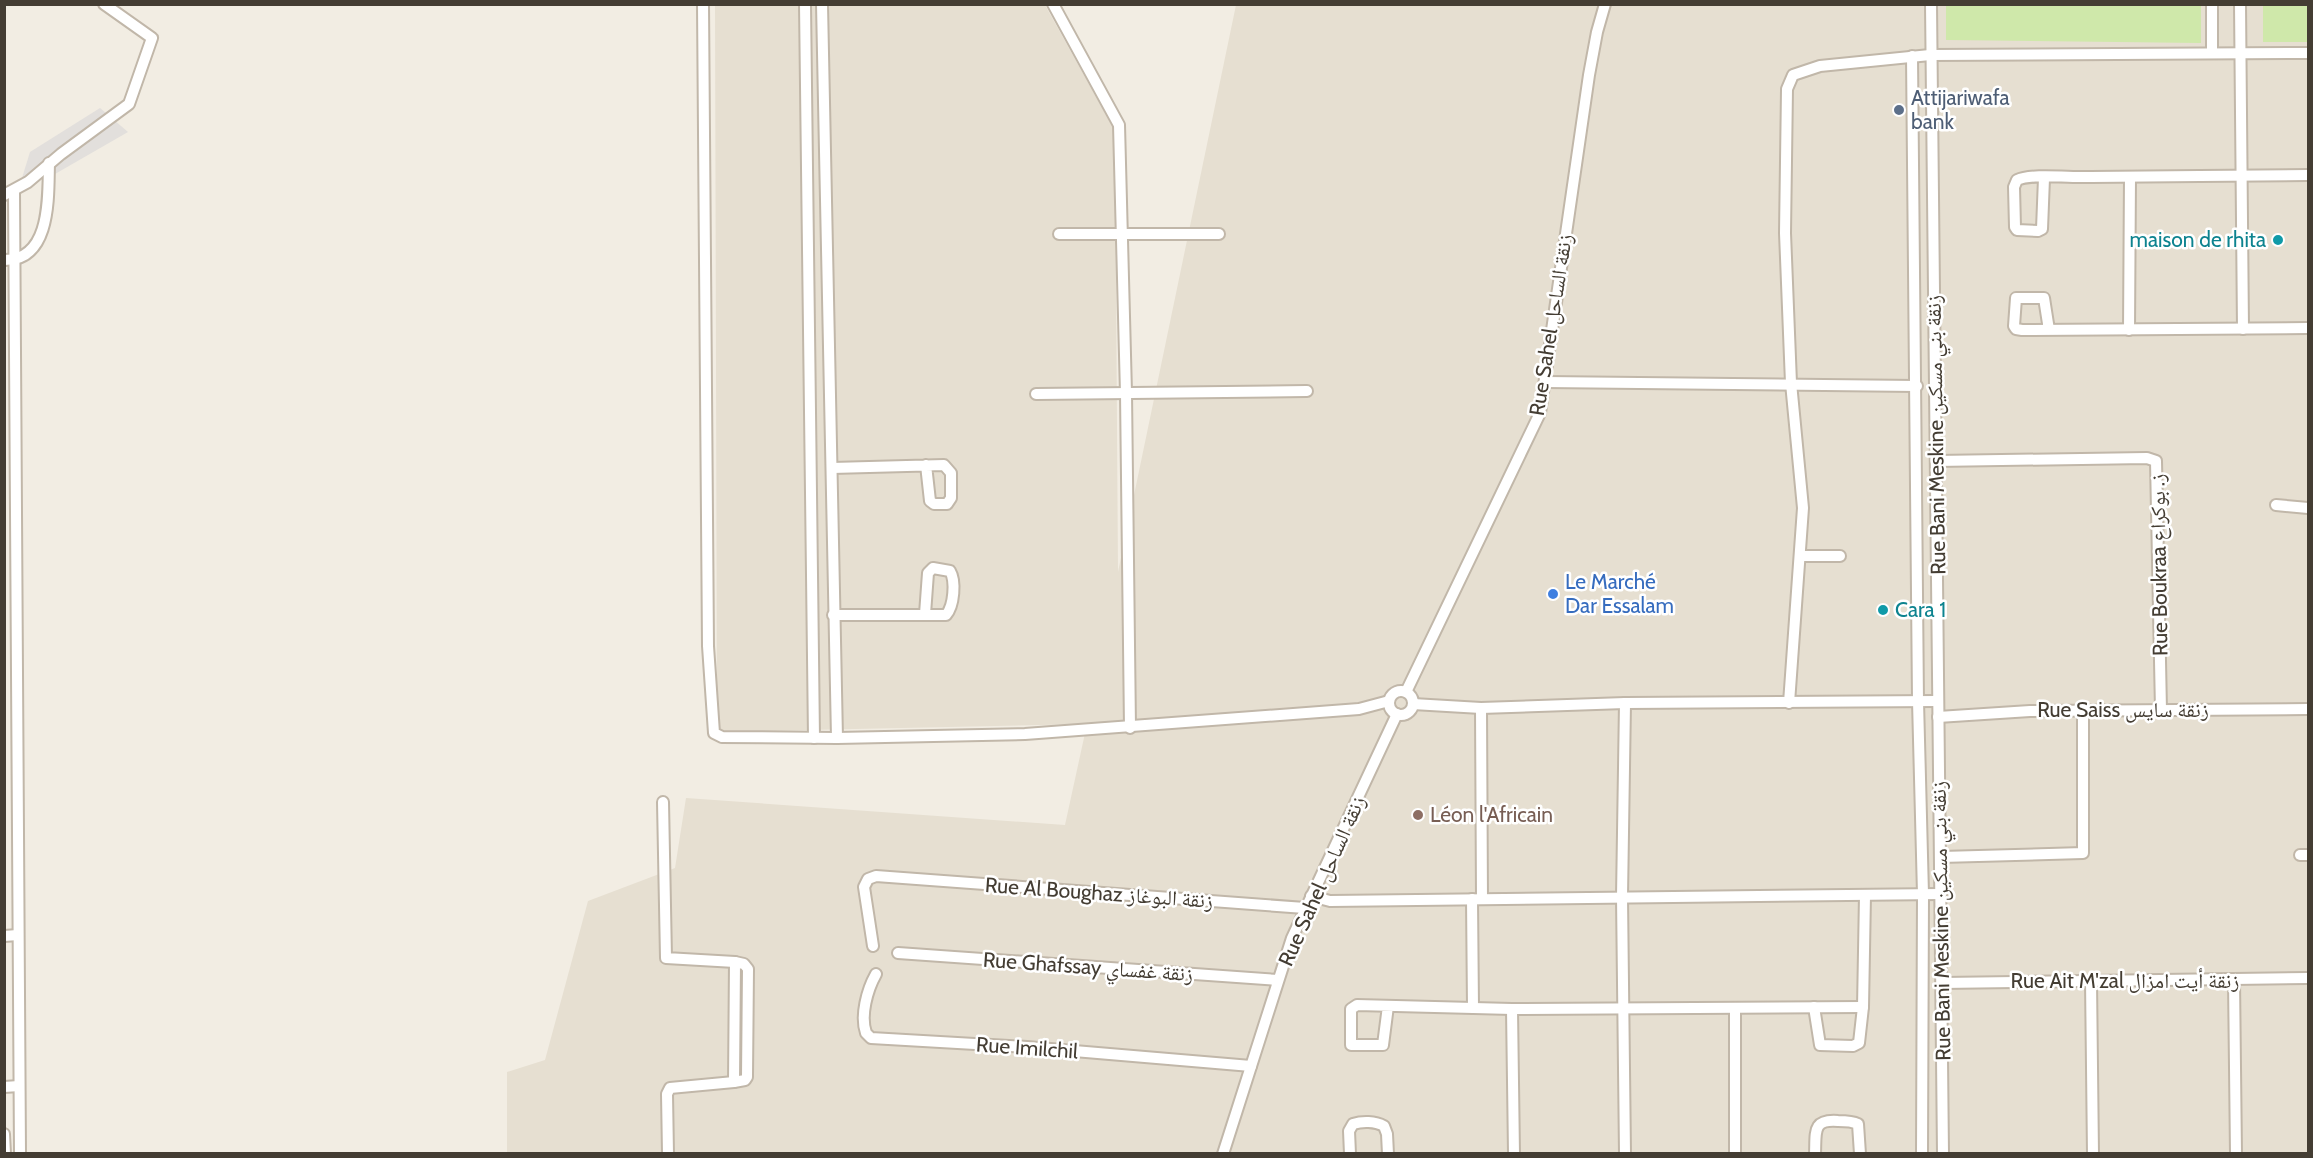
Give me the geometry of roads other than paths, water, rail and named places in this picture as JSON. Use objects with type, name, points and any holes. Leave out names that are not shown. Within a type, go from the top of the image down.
[{"type":"street","points":[[20,1154],[16,597],[9,194],[121,111],[134,96],[152,38],[104,4]]},
{"type":"street","points":[[703,4],[708,646],[712,728],[716,735],[837,738],[1025,734],[1130,728],[1359,709],[1389,701]]},
{"type":"street","points":[[805,4],[814,738]]},
{"type":"street","points":[[822,4],[837,738]]},
{"type":"street","points":[[1053,4],[1119,125],[1126,393],[1130,728]]},
{"type":"street","name":"Rue Sahel زنقة الساحل","points":[[1406,692],[1535,425],[1545,382],[1589,75],[1605,4]]},
{"type":"street","name":"Rue Bani Meskine زنقة بني مسكين","points":[[1931,4],[1943,1154]]},
{"type":"street","points":[[2212,4],[2212,53]]},
{"type":"street","points":[[2240,4],[2243,329]]},
{"type":"street","points":[[1789,703],[1803,508],[1791,383],[1785,233],[1789,81],[1792,75],[1809,68],[1930,55],[2308,53]]},
{"type":"street","points":[[1912,56],[1917,386],[1918,701],[1923,894],[1922,1154]]},
{"type":"street","points":[[10,260],[36,242],[46,224],[50,163]]},
{"type":"street","points":[[2044,178],[2042,229],[2038,231],[2017,230],[2015,227],[2015,183],[2022,178],[2308,175]]},
{"type":"street","points":[[2129,330],[2130,177]]},
{"type":"street","points":[[1059,234],[1219,234]]},
{"type":"street","points":[[2049,330],[2308,328]]},
{"type":"street","points":[[1545,382],[1917,386]]},
{"type":"street","points":[[1036,394],[1307,391]]},
{"type":"street","points":[[811,405],[831,406]]},
{"type":"street","name":"Rue Boukraa ز. بوكراع","points":[[1936,460],[2147,458],[2156,461],[2161,710]]},
{"type":"street","points":[[832,468],[926,465]]},
{"type":"street","points":[[2276,506],[2308,508]]},
{"type":"street","points":[[1801,556],[1840,555]]},
{"type":"street","points":[[833,615],[944,615],[950,611],[953,576],[951,571],[933,568],[928,573],[925,614]]},
{"type":"street","points":[[4,597],[16,597]]},
{"type":"street","points":[[1395,692],[1406,692],[1413,704],[1408,712],[1396,714],[1389,708],[1389,701],[1395,692]]},
{"type":"street","points":[[1413,704],[1481,708],[1625,703],[1938,701]]},
{"type":"street","points":[[1625,703],[1622,897],[1625,1154]]},
{"type":"street","points":[[1473,1008],[1481,708]]},
{"type":"street","name":"Rue Saiss زنقة سايس","points":[[1938,717],[2030,711],[2308,708]]},
{"type":"street","points":[[1941,857],[2083,853],[2083,711]]},
{"type":"street","name":"Rue Sahel زنقة الساحل","points":[[1223,1154],[1278,980],[1305,908],[1396,714]]},
{"type":"street","points":[[4,722],[17,722]]},
{"type":"street","points":[[663,802],[666,958],[735,962],[744,964],[748,969],[747,1077],[745,1080],[734,1082],[685,1085],[669,1090],[668,1154]]},
{"type":"street","name":"Rue Al Boughaz زنقة البوغاز","points":[[873,946],[865,883],[872,877],[1305,908]]},
{"type":"street","points":[[1311,896],[1330,901],[1941,894]]},
{"type":"street","points":[[1814,1007],[1818,1043],[1853,1046],[1861,1037],[1865,895]]},
{"type":"street","points":[[4,936],[18,935]]},
{"type":"street","name":"Rue Ghafssay زنقة غفساي","points":[[898,953],[1278,980]]},
{"type":"street","name":"Rue Imilchil","points":[[876,974],[870,987],[864,1022],[866,1033],[871,1038],[1027,1047],[1251,1066]]},
{"type":"street","name":"Rue Ait M'zal زنقة أيت امزال","points":[[1942,983],[2308,978]]},
{"type":"street","points":[[2091,980],[2093,1154]]},
{"type":"street","points":[[2234,980],[2236,1154]]},
{"type":"street","points":[[1388,1006],[1383,1045],[1352,1045],[1352,1007],[1388,1006],[1512,1009],[1863,1006]]},
{"type":"street","points":[[1735,1008],[1735,1154]]},
{"type":"street","points":[[1512,1009],[1514,1154]]},
{"type":"street","points":[[4,1087],[19,1086]]},
{"type":"street","points":[[1815,1154],[1817,1128],[1820,1123],[1827,1120],[1858,1124],[1860,1154]]},
{"type":"street","points":[[1350,1154],[1349,1131],[1353,1124],[1376,1122],[1386,1129],[1388,1154]]},
{"type":"street","points":[[4,1134],[5,1154]]},
{"type":"place","name":"Attijariwafa bank","points":[[1899,110]]},
{"type":"place","name":"maison de rhita","points":[[2278,240]]},
{"type":"place","name":"Le Marché Dar Essalam","points":[[1553,594]]},
{"type":"place","name":"Cara 1","points":[[1883,610]]},
{"type":"place","name":"Léon l'Africain","points":[[1418,815]]}]
